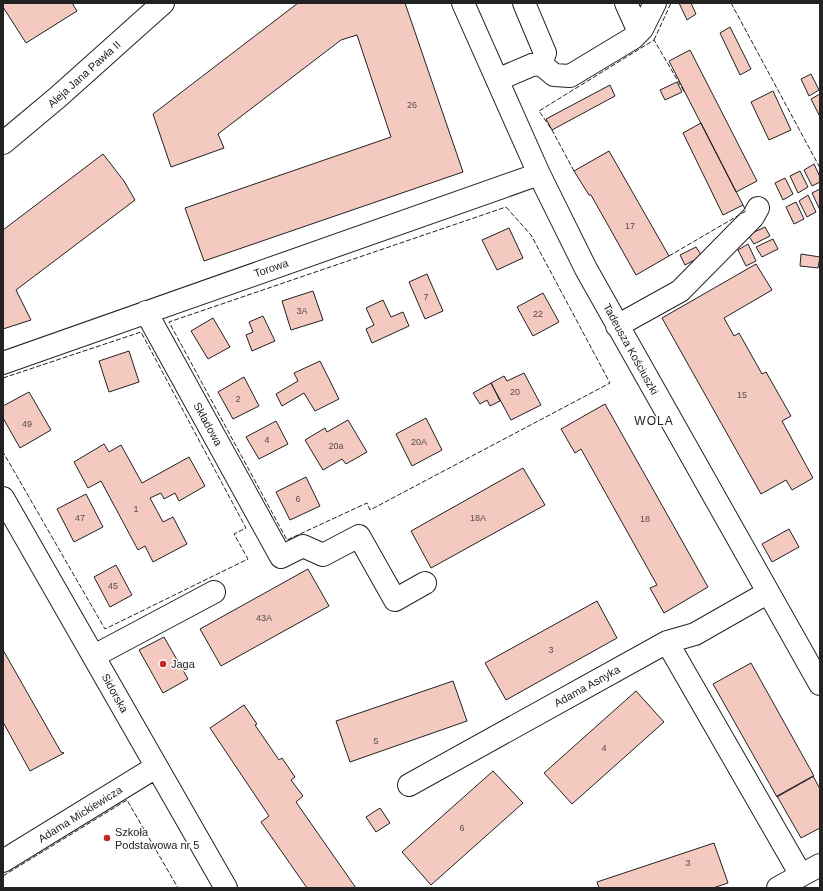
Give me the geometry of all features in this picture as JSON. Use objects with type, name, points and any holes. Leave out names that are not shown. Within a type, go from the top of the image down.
[{"type":"street","name":"Aleja Jana Pawła II","points":[[3,143],[63,93],[163,3]]},
{"type":"street","name":"Tadeusza Kościuszki","points":[[463,3],[539,174],[617,326],[767,593],[820,684]]},
{"type":"street","points":[[524,3],[545,53],[541,64]]},
{"type":"street","points":[[626,3],[639,32]]},
{"type":"street","points":[[497,80],[532,65],[541,64],[554,75],[570,76],[632,38],[639,32],[655,3]]},
{"type":"street","name":"Torowa","points":[[3,363],[539,174]]},
{"type":"street","points":[[617,326],[680,291],[753,217],[758,208]]},
{"type":"street","name":"Składowa","points":[[146,312],[281,557],[303,546],[323,555],[359,536],[395,600],[425,583]]},
{"type":"street","name":"Sidorska","points":[[3,498],[226,888]]},
{"type":"street","points":[[94,656],[214,592]]},
{"type":"street","name":"Adama Asnyka","points":[[409,785],[667,642],[695,634],[767,593]]},
{"type":"street","points":[[667,642],[811,870],[778,888]]},
{"type":"street","name":"Adama Mickiewicza","points":[[3,861],[156,767]]},
{"type":"building","points":[[3,3],[72,3],[77,11],[26,43],[3,7]]},
{"type":"building","points":[[298,3],[405,3],[463,172],[204,261],[185,208],[391,137],[357,35],[341,40],[218,134],[224,148],[171,167],[153,114]]},
{"type":"building","points":[[679,3],[691,3],[696,14],[687,20]]},
{"type":"building","points":[[730,27],[751,69],[740,75],[720,33]]},
{"type":"building","points":[[690,50],[757,181],[736,192],[669,61]]},
{"type":"building","points":[[811,74],[819,90],[809,96],[801,79]]},
{"type":"building","points":[[677,82],[682,92],[665,100],[660,90]]},
{"type":"building","points":[[610,85],[615,96],[552,130],[546,119]]},
{"type":"building","points":[[773,91],[791,130],[769,140],[751,102]]},
{"type":"building","points":[[820,94],[820,115],[819,115],[811,99]]},
{"type":"building","points":[[701,123],[743,205],[723,215],[683,133]]},
{"type":"building","points":[[609,151],[669,256],[636,275],[591,195],[589,195],[574,171]]},
{"type":"building","points":[[103,154],[124,181],[135,200],[16,290],[31,320],[3,329],[3,230]]},
{"type":"building","points":[[814,164],[820,177],[820,182],[812,186],[804,170]]},
{"type":"building","points":[[800,171],[808,187],[798,193],[790,176]]},
{"type":"building","points":[[785,178],[793,194],[783,200],[775,183]]},
{"type":"building","points":[[820,189],[820,210],[812,193]]},
{"type":"building","points":[[808,195],[816,212],[807,217],[799,201]]},
{"type":"building","points":[[796,202],[804,219],[794,224],[786,207]]},
{"type":"building","points":[[765,227],[770,236],[754,244],[748,235]]},
{"type":"building","points":[[509,228],[523,258],[497,270],[482,240]]},
{"type":"building","points":[[773,239],[778,249],[762,257],[756,247]]},
{"type":"building","points":[[748,244],[756,261],[746,266],[738,250]]},
{"type":"building","points":[[696,247],[702,256],[685,265],[680,255]]},
{"type":"building","points":[[801,254],[820,257],[818,268],[800,266]]},
{"type":"building","points":[[756,264],[772,290],[724,318],[734,336],[739,333],[762,374],[766,372],[791,416],[782,421],[813,478],[792,490],[786,480],[761,494],[662,318]]},
{"type":"building","points":[[427,274],[443,311],[425,319],[409,282]]},
{"type":"building","points":[[313,291],[323,320],[291,330],[282,301]]},
{"type":"building","points":[[543,293],[559,322],[533,336],[517,307]]},
{"type":"building","points":[[383,300],[391,317],[403,312],[409,326],[372,343],[366,329],[374,325],[366,308]]},
{"type":"building","points":[[263,316],[275,341],[252,351],[246,335],[253,332],[249,322]]},
{"type":"building","points":[[213,318],[230,347],[208,359],[191,331]]},
{"type":"building","points":[[129,351],[139,382],[109,392],[99,361]]},
{"type":"building","points":[[320,361],[339,399],[315,411],[304,393],[282,406],[276,394],[298,381],[294,373]]},
{"type":"building","points":[[524,373],[541,405],[511,420],[491,383],[504,376],[507,381]]},
{"type":"building","points":[[244,377],[259,406],[233,419],[218,392]]},
{"type":"building","points":[[491,383],[500,401],[490,406],[487,400],[480,404],[473,393]]},
{"type":"building","points":[[29,392],[51,430],[20,448],[3,418],[3,406]]},
{"type":"building","points":[[605,404],[708,587],[664,613],[650,588],[657,585],[581,449],[575,453],[561,429]]},
{"type":"building","points":[[426,418],[442,450],[412,466],[396,434]]},
{"type":"building","points":[[348,420],[367,452],[346,464],[342,459],[323,470],[305,440],[325,428],[327,432]]},
{"type":"building","points":[[276,421],[288,444],[259,459],[246,437]]},
{"type":"building","points":[[104,444],[109,452],[121,445],[142,483],[189,457],[205,486],[179,501],[175,493],[164,499],[161,493],[150,498],[163,522],[173,517],[187,544],[153,562],[145,546],[138,550],[101,481],[88,488],[74,462]]},
{"type":"building","points":[[523,468],[545,505],[431,568],[411,531]]},
{"type":"building","points":[[306,477],[320,506],[290,520],[276,492]]},
{"type":"building","points":[[86,494],[103,527],[74,542],[57,509]]},
{"type":"building","points":[[789,529],[799,547],[772,562],[762,544]]},
{"type":"building","points":[[116,565],[132,595],[110,607],[94,577]]},
{"type":"building","points":[[308,569],[329,606],[221,666],[200,629]]},
{"type":"building","points":[[597,601],[617,638],[506,700],[485,663]]},
{"type":"building","points":[[164,637],[188,679],[163,693],[139,650]]},
{"type":"building","points":[[3,650],[61,752],[64,753],[30,771],[3,722]]},
{"type":"building","points":[[751,663],[814,776],[777,797],[713,684]]},
{"type":"building","points":[[453,681],[467,721],[350,762],[336,721]]},
{"type":"building","points":[[636,691],[664,722],[572,804],[544,773]]},
{"type":"building","points":[[244,705],[257,724],[255,725],[279,760],[282,758],[295,777],[291,780],[303,796],[296,802],[356,888],[307,888],[261,822],[269,816],[210,728]]},
{"type":"building","points":[[493,771],[523,803],[431,885],[402,852]]},
{"type":"building","points":[[813,776],[820,789],[820,828],[801,838],[777,796]]},
{"type":"building","points":[[380,808],[390,823],[376,832],[366,817]]},
{"type":"building","points":[[714,843],[728,883],[713,888],[599,888],[597,882]]},
{"type":"fence","points":[[654,40],[671,3]]},
{"type":"fence","points":[[731,3],[820,168]]},
{"type":"fence","points":[[574,171],[552,130],[539,111],[654,40],[685,93]]},
{"type":"fence","points":[[669,256],[746,211],[742,203]]},
{"type":"fence","points":[[506,207],[531,235],[610,383],[370,510],[367,503],[287,540],[169,322],[506,207]]},
{"type":"fence","points":[[3,378],[141,332],[246,528],[234,534],[248,559],[105,629],[3,452]]},
{"type":"fence","points":[[3,876],[127,800],[178,888]]},
{"type":"place","name":"Jaga","points":[[163,664]]},
{"type":"place","name":"Szkoła Podstawowa nr 5","points":[[107,838]]},
{"type":"district","name":"WOLA","points":[[654,421]]}]
